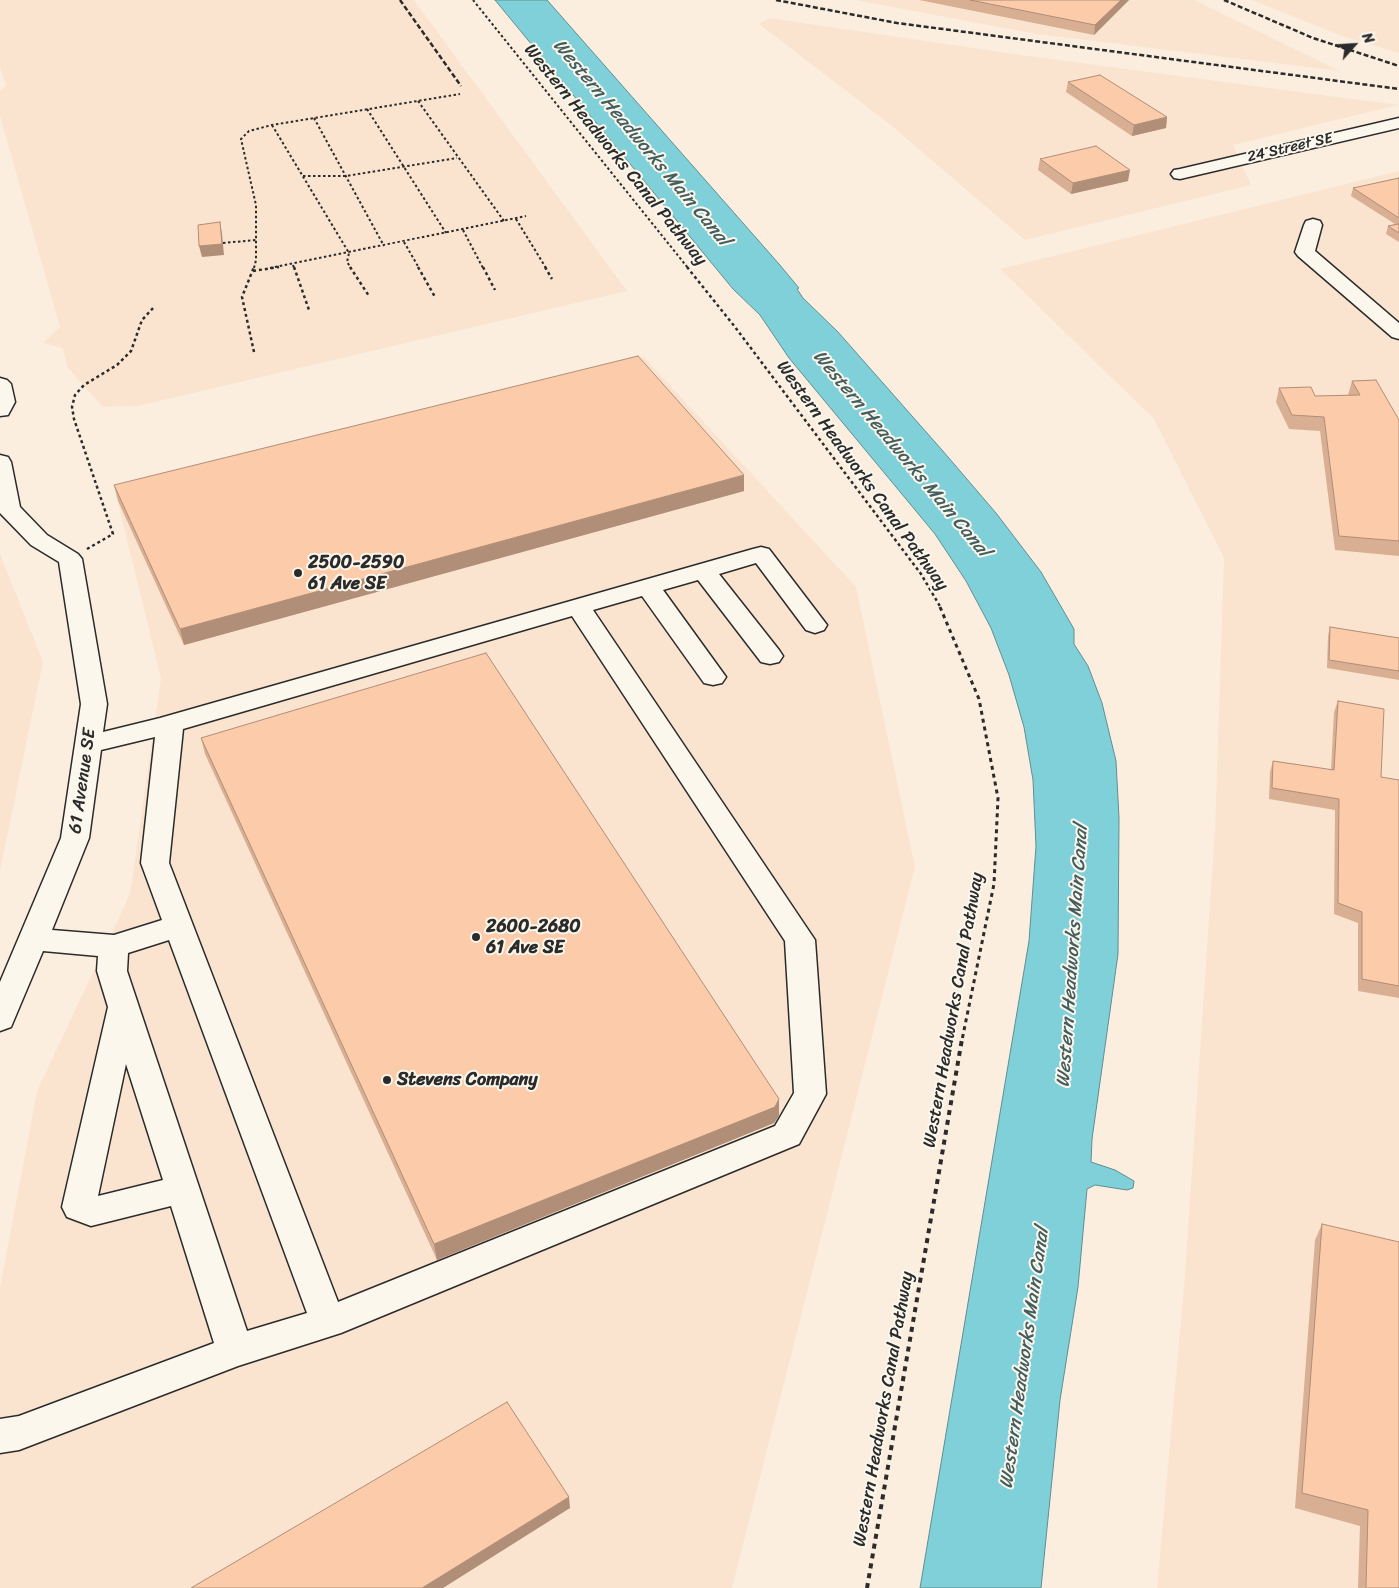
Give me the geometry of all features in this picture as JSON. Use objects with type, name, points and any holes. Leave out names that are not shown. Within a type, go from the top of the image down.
[{"type":"street","name":"24 Street SE","points":[[1180,174],[1399,123]]},
{"type":"street","points":[[1313,225],[1305,252],[1399,333]]},
{"type":"street","points":[[0,384],[4,402],[0,410]]},
{"type":"street","points":[[0,462],[9,509],[39,540],[70,559]]},
{"type":"street","points":[[89,744],[170,724],[761,554],[815,625]]},
{"type":"street","name":"61 Avenue SE","points":[[0,1019],[75,838],[94,704],[70,559]]},
{"type":"street","points":[[704,571],[770,656]]},
{"type":"street","points":[[648,587],[713,677]]},
{"type":"street","points":[[0,1436],[19,1433],[235,1351],[328,1322],[787,1135],[810,1094],[800,940],[578,607]]},
{"type":"street","points":[[170,724],[155,863],[328,1322]]},
{"type":"street","points":[[33,939],[114,946],[178,926]]},
{"type":"street","points":[[114,946],[112,971],[235,1351]]},
{"type":"street","points":[[124,1006],[79,1207],[91,1212],[183,1189]]},
{"type":"path","name":"Western Headworks Canal Pathway","points":[[473,0],[729,319],[921,574],[946,618],[979,699],[998,798],[994,884],[959,1054],[867,1588]]},
{"type":"path","points":[[254,352],[242,297],[253,271],[256,240],[256,205],[241,139],[249,131],[272,125],[460,94]]},
{"type":"path","points":[[418,101],[457,158],[504,221]]},
{"type":"path","points":[[367,109],[402,168],[446,233]]},
{"type":"path","points":[[314,118],[384,246]]},
{"type":"path","points":[[272,125],[349,253],[347,262],[369,296]]},
{"type":"path","points":[[303,176],[346,176],[457,158]]},
{"type":"path","points":[[253,271],[293,265],[526,216]]},
{"type":"path","points":[[516,219],[552,279]]},
{"type":"path","points":[[463,230],[495,290]]},
{"type":"path","points":[[223,243],[256,240]]},
{"type":"path","points":[[404,242],[435,297]]},
{"type":"path","points":[[293,265],[309,310]]},
{"type":"path","points":[[70,559],[113,534],[74,418],[72,407],[75,395],[84,385],[117,365],[131,351],[142,320],[154,307]]},
{"type":"shaded area","points":[[0,0],[414,0],[627,291],[138,406],[103,407],[67,367],[63,348],[43,343],[60,327],[0,116],[0,91],[6,86],[0,67]]},
{"type":"shaded area","points":[[855,0],[1194,0],[1340,71],[1036,34]]},
{"type":"shaded area","points":[[1252,0],[1399,0],[1399,53],[1342,36]]},
{"type":"shaded area","points":[[769,18],[1021,55],[1398,105],[1233,145],[1251,185],[1025,240],[892,126],[759,24]]},
{"type":"shaded area","points":[[1399,171],[1399,1588],[1157,1588],[1184,1287],[1215,830],[1224,558],[1154,419],[1000,269]]},
{"type":"shaded area","points":[[643,356],[856,587],[915,867],[732,1588],[0,1588],[0,1288],[37,1091],[130,894],[161,678],[114,487]]},
{"type":"shaded area","points":[[0,554],[43,662],[0,871]]},
{"type":"water","name":"Western Headworks Main Canal","points":[[495,0],[547,0],[779,264],[799,288],[797,289],[803,298],[838,332],[942,450],[996,513],[1041,572],[1074,629],[1074,644],[1088,666],[1102,703],[1116,761],[1119,818],[1118,954],[1092,1139],[1091,1162],[1115,1170],[1134,1181],[1133,1188],[1127,1190],[1095,1185],[1087,1189],[1078,1287],[1060,1400],[1041,1588],[920,1588],[1029,941],[1036,846],[1033,780],[1024,727],[1009,675],[991,628],[966,581],[935,534],[789,358],[760,315],[733,289]]},
{"type":"building","points":[[970,0],[1121,0],[1095,25]]},
{"type":"building","points":[[1100,75],[1167,117],[1134,125],[1068,82]]},
{"type":"building","points":[[1096,146],[1130,170],[1073,183],[1040,159]]},
{"type":"building","points":[[1399,178],[1399,218],[1353,188]]},
{"type":"building","points":[[220,222],[222,244],[199,246],[198,225]]},
{"type":"building","points":[[1399,224],[1399,233],[1388,226]]},
{"type":"building","name":"2500-2590 61 Ave SE","points":[[638,356],[744,475],[180,629],[114,485]]},
{"type":"building","points":[[1376,380],[1399,420],[1399,541],[1339,536],[1324,417],[1292,415],[1279,388],[1311,387],[1315,396],[1360,395],[1352,381]]},
{"type":"building","points":[[1330,627],[1399,638],[1399,671],[1329,660]]},
{"type":"building","name":"2600-2680 61 Ave SE","points":[[486,653],[779,1099],[775,1107],[434,1244],[201,738]]},
{"type":"building","points":[[1338,701],[1384,709],[1381,777],[1399,780],[1399,986],[1362,979],[1362,912],[1338,903],[1339,799],[1272,788],[1273,761],[1334,770]]},
{"type":"building","points":[[1322,1224],[1399,1242],[1399,1588],[1366,1588],[1368,1510],[1302,1493]]},
{"type":"building","points":[[507,1402],[569,1497],[422,1588],[191,1588]]},
{"type":"railway","points":[[400,0],[461,86]]},
{"type":"railway","points":[[776,0],[897,23],[1399,89]]},
{"type":"railway","points":[[1224,0],[1313,38],[1399,66]]},
{"type":"place","name":"2500-2590 61 Ave SE","points":[[298,573]]},
{"type":"place","name":"2600-2680 61 Ave SE","points":[[476,937]]},
{"type":"place","name":"Stevens Company","points":[[387,1080]]}]
